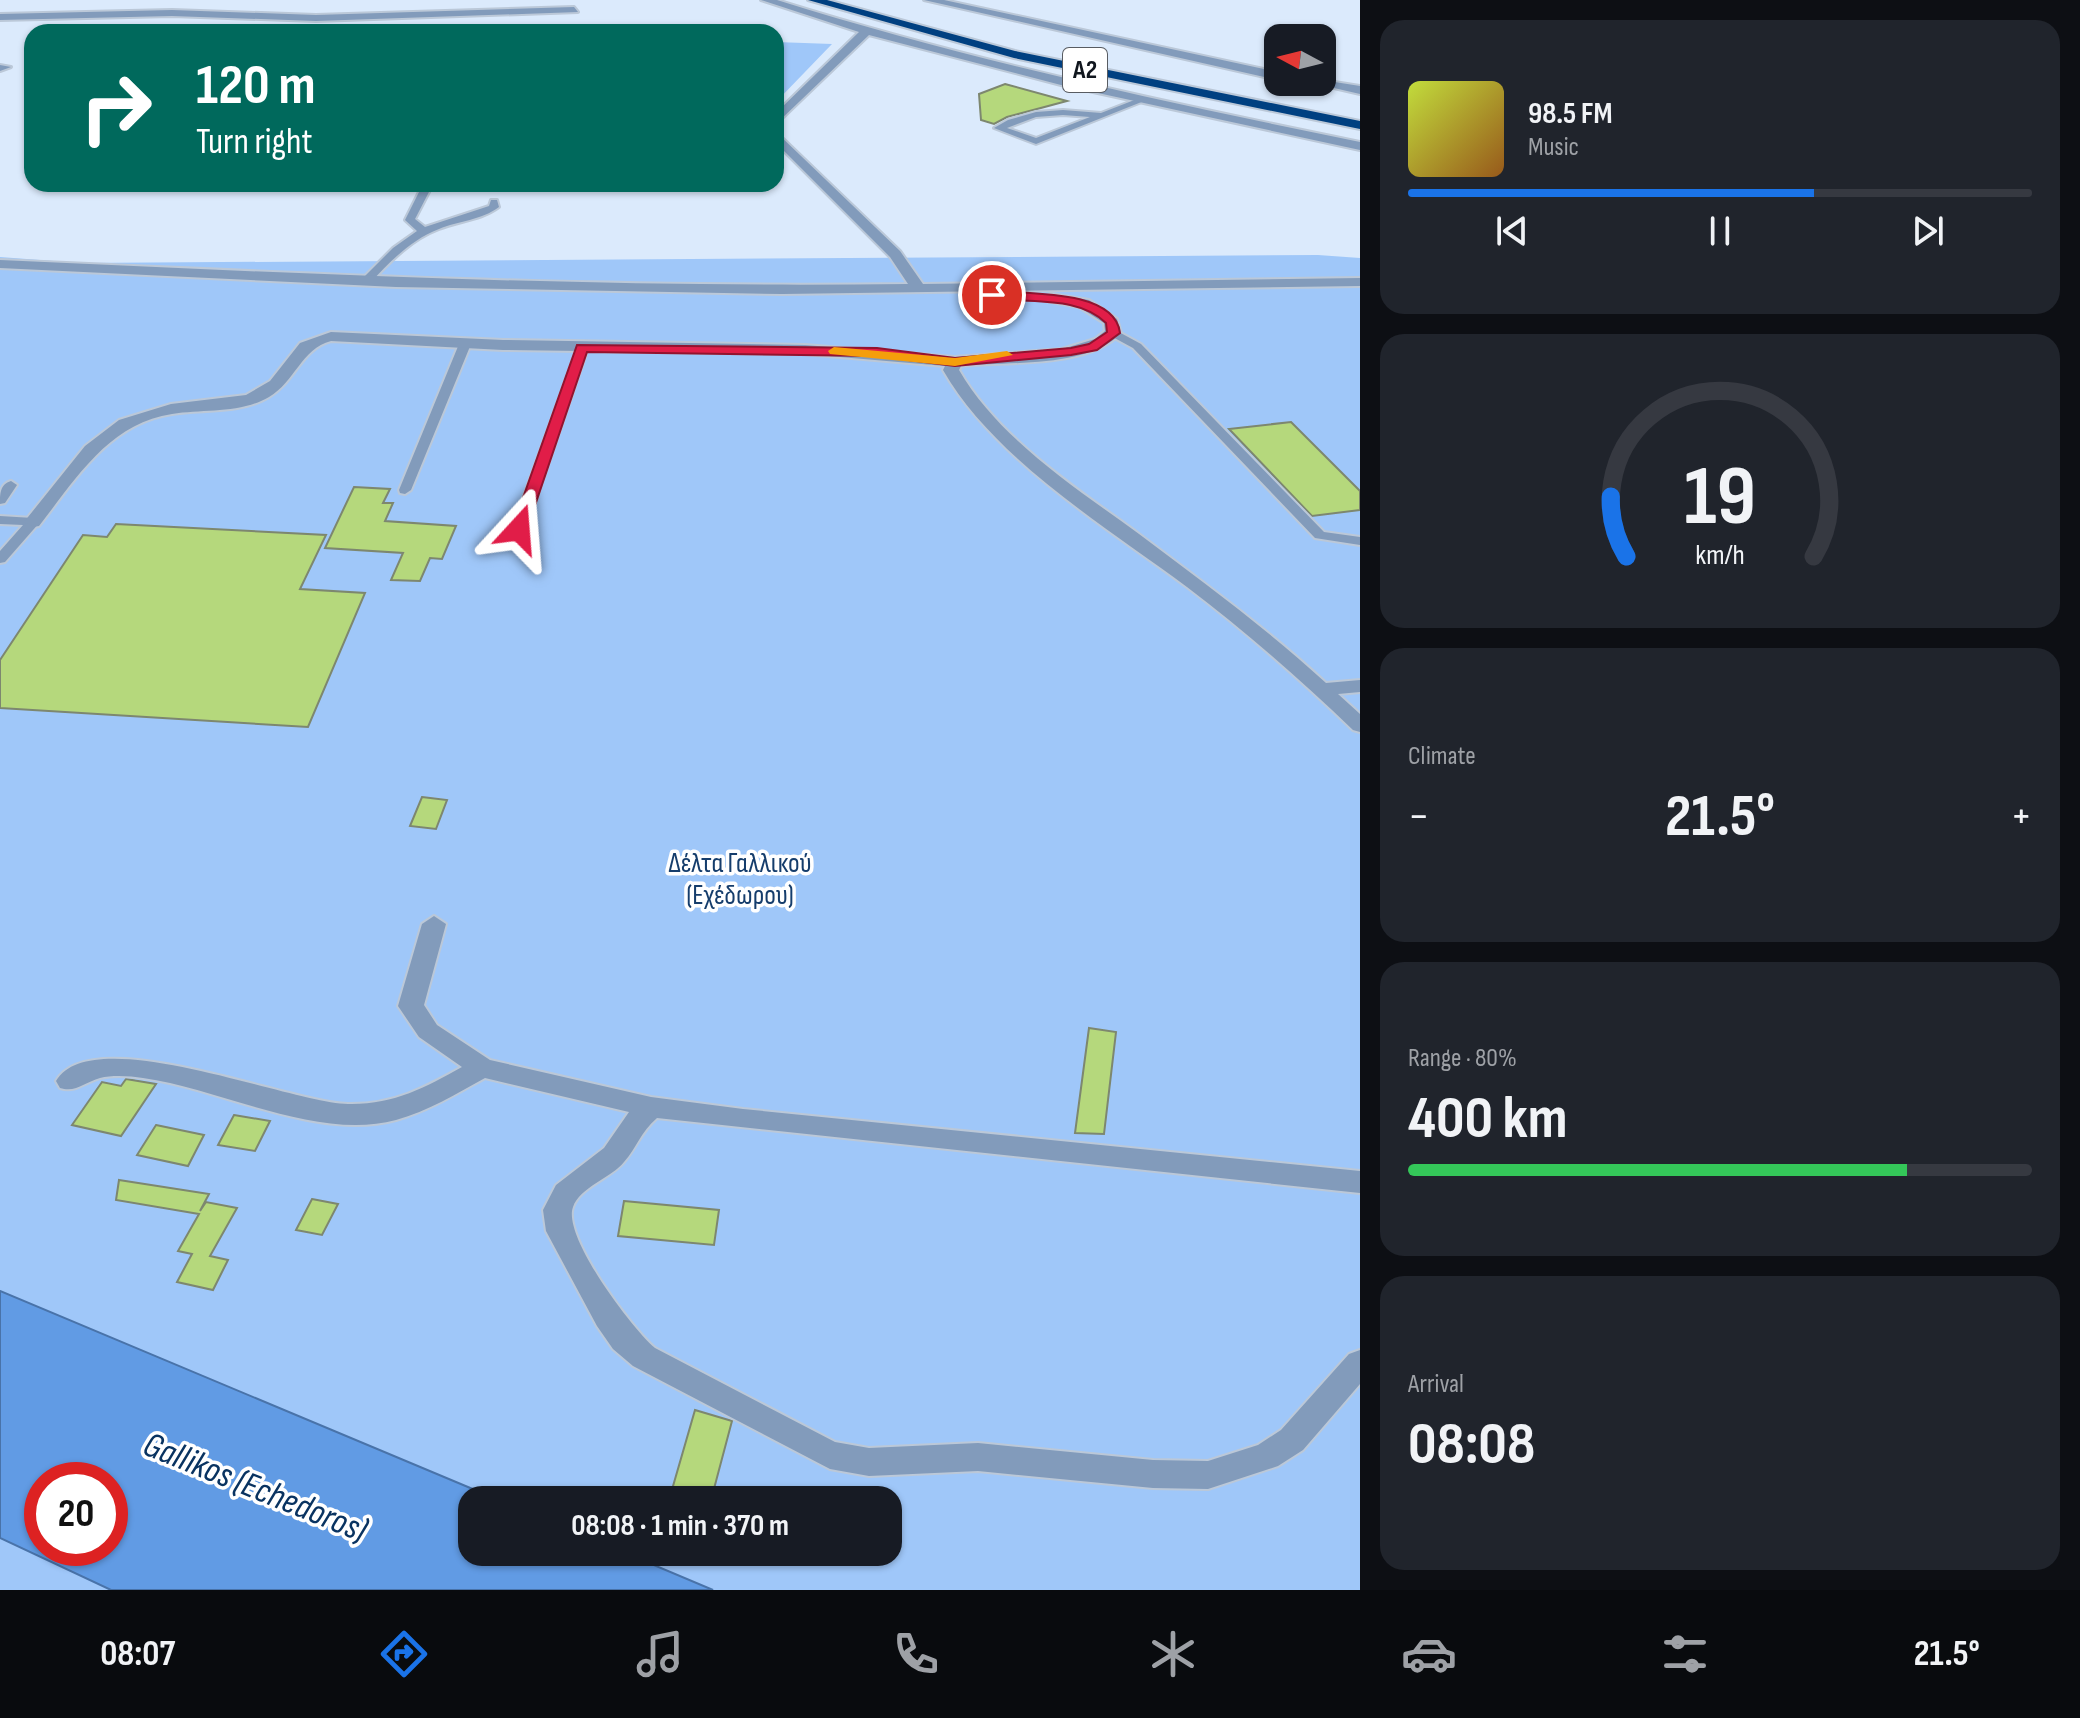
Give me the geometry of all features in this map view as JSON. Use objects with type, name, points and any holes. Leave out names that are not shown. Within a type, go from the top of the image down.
[{"type":"highway","name":"Α2","points":[[814,0],[1014,54],[1360,125]]},
{"type":"highway","points":[[866,0],[989,32]]},
{"type":"highway","name":"Α2","points":[[1046,46],[1323,102]]},
{"type":"street","points":[[424,0],[427,13]]},
{"type":"street","points":[[766,0],[867,31],[1140,101],[1360,146]]},
{"type":"street","points":[[929,0],[1264,73]]},
{"type":"street","points":[[0,17],[172,13],[356,17],[574,10]]},
{"type":"street","points":[[784,112],[867,31]]},
{"type":"street","points":[[1336,86],[1360,90]]},
{"type":"street","points":[[784,144],[895,254],[918,287]]},
{"type":"street","points":[[0,264],[365,282],[782,290],[1360,282]]},
{"type":"street","points":[[33,522],[115,426],[151,413],[228,404],[258,396],[278,383],[300,350],[318,338],[353,335],[465,344],[582,348],[877,352],[955,362],[1071,352],[1093,347],[1113,333],[1112,322],[1101,311],[1081,302],[945,287]]},
{"type":"street","points":[[955,362],[951,370],[956,386],[980,413],[1035,461],[1220,603],[1322,689],[1360,726]]},
{"type":"street","points":[[1322,689],[1360,686]]},
{"type":"street","points":[[434,924],[411,1006],[428,1031],[482,1068],[651,1107],[1360,1182]]},
{"type":"street","points":[[69,1081],[100,1068],[136,1067],[347,1115],[384,1113],[426,1097],[482,1068]]},
{"type":"street","points":[[651,1107],[630,1127],[614,1155],[566,1193],[557,1210],[560,1231],[607,1317],[634,1349],[830,1455],[869,1462],[978,1457],[1153,1474],[1208,1475],[1267,1456],[1292,1440],[1360,1363]]},
{"type":"lane","points":[[1103,116],[1070,112],[1037,114],[999,128],[1036,141],[1103,116],[1140,101]]},
{"type":"lane","points":[[424,192],[410,220],[424,232]]},
{"type":"lane","points":[[365,282],[411,238],[486,211],[494,207],[494,202]]},
{"type":"lane","points":[[1113,333],[1137,346],[1320,535],[1360,541]]},
{"type":"lane","points":[[405,490],[465,344]]},
{"type":"lane","points":[[519,529],[582,348]]},
{"type":"lane","points":[[0,500],[11,485]]},
{"type":"lane","points":[[0,520],[33,522]]},
{"type":"lane","points":[[0,559],[33,522]]},
{"type":"green space","points":[[784,42],[832,44],[784,94]]},
{"type":"green space","name":"Δέλτα Γαλλικού (Εχέδωρου)","points":[[1318,255],[1360,258],[1360,1590],[0,1590],[0,257],[80,263]]},
{"type":"water","name":"Gallikos (Echedoros)","points":[[0,1291],[466,1486],[458,1486],[458,1566],[656,1566],[713,1590],[111,1590],[60,1566],[128,1566],[128,1462],[24,1462],[24,1549],[0,1538]]},
{"type":"building","points":[[1005,84],[1067,101],[1007,117],[994,124],[981,120],[979,94]]},
{"type":"building","points":[[1291,422],[1360,491],[1360,510],[1312,516],[1229,429]]},
{"type":"building","points":[[354,487],[390,489],[383,503],[393,503],[385,521],[456,526],[442,559],[430,558],[420,581],[391,580],[403,553],[325,548]]},
{"type":"building","points":[[116,524],[326,535],[300,589],[365,593],[308,727],[0,708],[0,660],[83,535],[107,537]]},
{"type":"building","points":[[422,797],[447,800],[436,829],[410,826]]},
{"type":"building","points":[[1089,1028],[1116,1032],[1104,1134],[1075,1133]]},
{"type":"building","points":[[126,1079],[156,1084],[121,1136],[72,1125],[102,1082],[121,1086]]},
{"type":"building","points":[[234,1115],[270,1121],[255,1151],[218,1145]]},
{"type":"building","points":[[156,1125],[204,1135],[188,1166],[137,1155]]},
{"type":"building","points":[[119,1180],[209,1194],[200,1211],[206,1202],[237,1208],[210,1256],[228,1260],[213,1290],[177,1282],[192,1254],[178,1251],[199,1214],[116,1200]]},
{"type":"building","points":[[312,1199],[338,1204],[322,1235],[296,1230]]},
{"type":"building","points":[[624,1201],[719,1210],[714,1245],[618,1236]]},
{"type":"building","points":[[695,1410],[732,1421],[715,1486],[673,1486]]},
{"type":"slow traffic","points":[[834,351],[877,352],[955,362],[1007,355]]},
{"type":"route","points":[[519,529],[582,348],[877,352],[955,362],[995,356],[1071,352],[1093,347],[1113,333],[1112,322],[1101,311],[1081,302],[1062,298],[992,295]]}]
